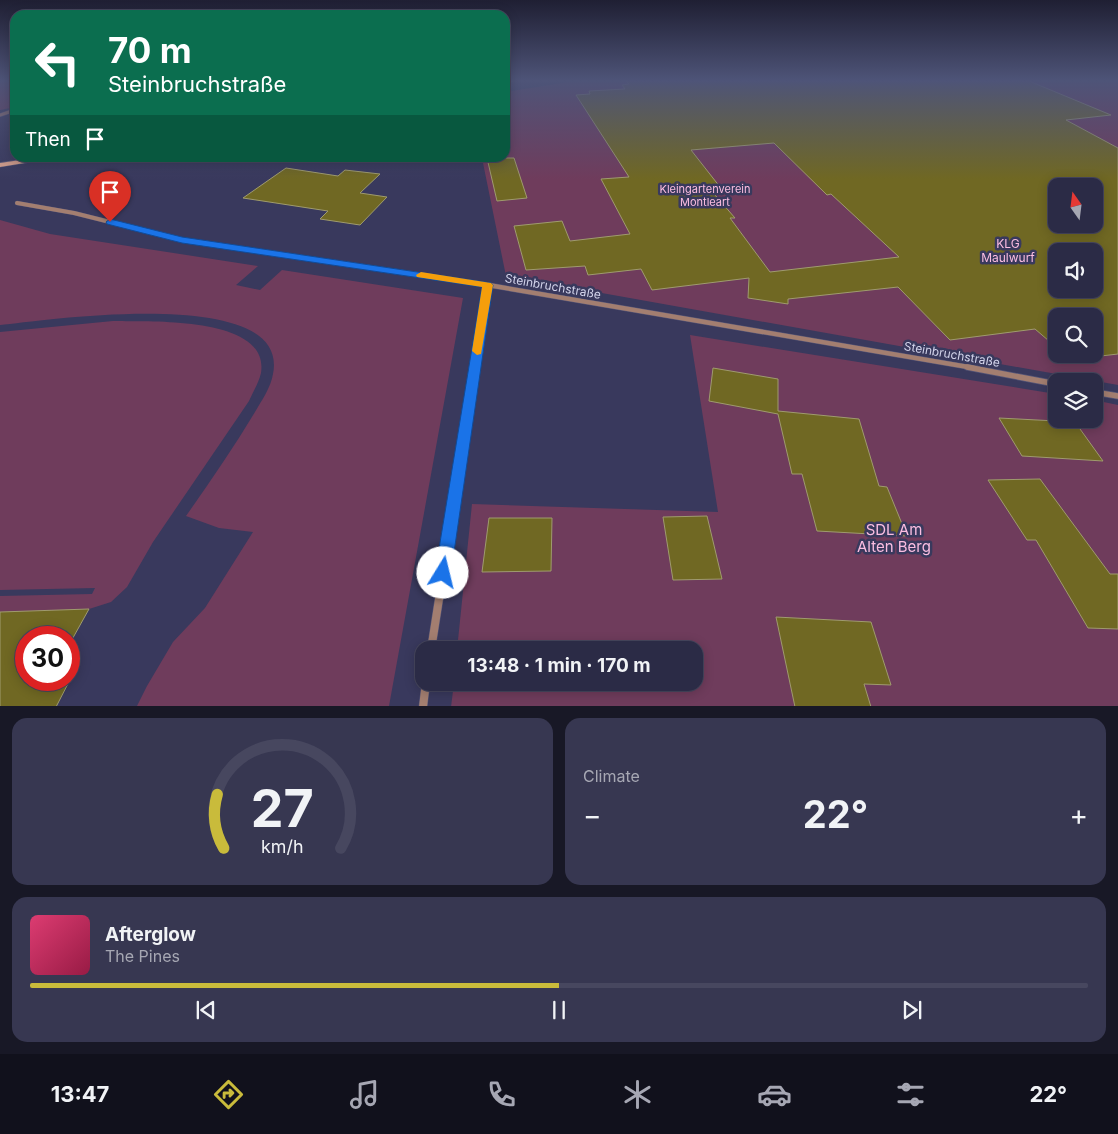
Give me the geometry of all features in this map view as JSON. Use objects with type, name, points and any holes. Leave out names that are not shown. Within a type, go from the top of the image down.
[{"type":"main road","points":[[0,165],[18,162]]},
{"type":"street","name":"Steinbruchstraße","points":[[17,203],[74,213],[182,240],[488,285],[939,361],[1048,382]]},
{"type":"street","points":[[433,641],[488,285]]},
{"type":"street","points":[[1103,394],[1118,396]]},
{"type":"street","points":[[423,706],[425,691]]},
{"type":"green space","name":"Kleingartenverein Montleart","points":[[510,114],[1118,114],[1118,385],[1103,382],[1103,373],[1051,373],[506,276],[483,162],[510,162]]},
{"type":"green space","points":[[0,220],[50,234],[258,266],[236,285],[260,290],[282,270],[463,298],[389,706],[137,706],[173,642],[205,608],[253,532],[219,528],[186,516],[239,438],[268,389],[273,374],[268,346],[245,328],[207,318],[161,314],[65,318],[0,325]]},
{"type":"green space","points":[[113,321],[177,323],[227,331],[246,341],[259,354],[261,373],[259,380],[249,401],[153,542],[127,587],[111,602],[89,609],[0,614],[0,596],[92,594],[95,588],[0,590],[0,332]]},
{"type":"green space","name":"SDL Am Alten Berg","points":[[690,335],[1048,393],[1048,428],[1103,428],[1103,402],[1118,405],[1118,706],[451,706],[453,691],[703,691],[703,641],[458,641],[472,504],[718,512]]},
{"type":"building","points":[[588,114],[1108,114],[1111,115],[1066,120],[1118,148],[1118,354],[1103,356],[1103,308],[1048,308],[1048,340],[1035,329],[950,340],[898,287],[788,299],[788,304],[748,298],[749,278],[652,290],[641,269],[588,275],[585,266],[526,270],[514,226],[562,221],[570,241],[630,234],[601,179],[629,177]],"holes":[[[774,143],[827,195],[831,194],[899,257],[770,272],[730,218],[735,218],[709,188],[720,187],[691,150]]]},
{"type":"building","points":[[510,158],[514,158],[527,198],[497,201],[488,162],[510,162]]},
{"type":"building","points":[[286,168],[338,176],[345,170],[380,174],[360,193],[387,197],[360,225],[320,219],[328,211],[243,198]]},
{"type":"building","points":[[713,368],[778,379],[778,411],[859,419],[879,486],[887,487],[907,536],[817,531],[802,474],[792,474],[778,414],[709,401]]},
{"type":"building","points":[[999,418],[1048,421],[1048,428],[1079,428],[1103,461],[1022,456]]},
{"type":"building","points":[[1040,479],[1110,574],[1118,574],[1118,629],[1088,628],[1036,540],[1027,540],[988,480]]},
{"type":"building","points":[[707,516],[722,579],[673,580],[663,517]]},
{"type":"building","points":[[489,518],[552,518],[551,571],[482,572]]},
{"type":"building","points":[[89,609],[80,626],[15,626],[15,691],[64,691],[57,706],[0,706],[0,612]]},
{"type":"building","points":[[776,617],[871,622],[891,685],[864,684],[871,706],[795,706]]},
{"type":"slow traffic","points":[[421,275],[488,285],[477,351]]},
{"type":"route","points":[[110,222],[182,240],[488,285],[443,573]]},
{"type":"park label","name":"KLG Maulwurf","points":[[1008,250]]}]
